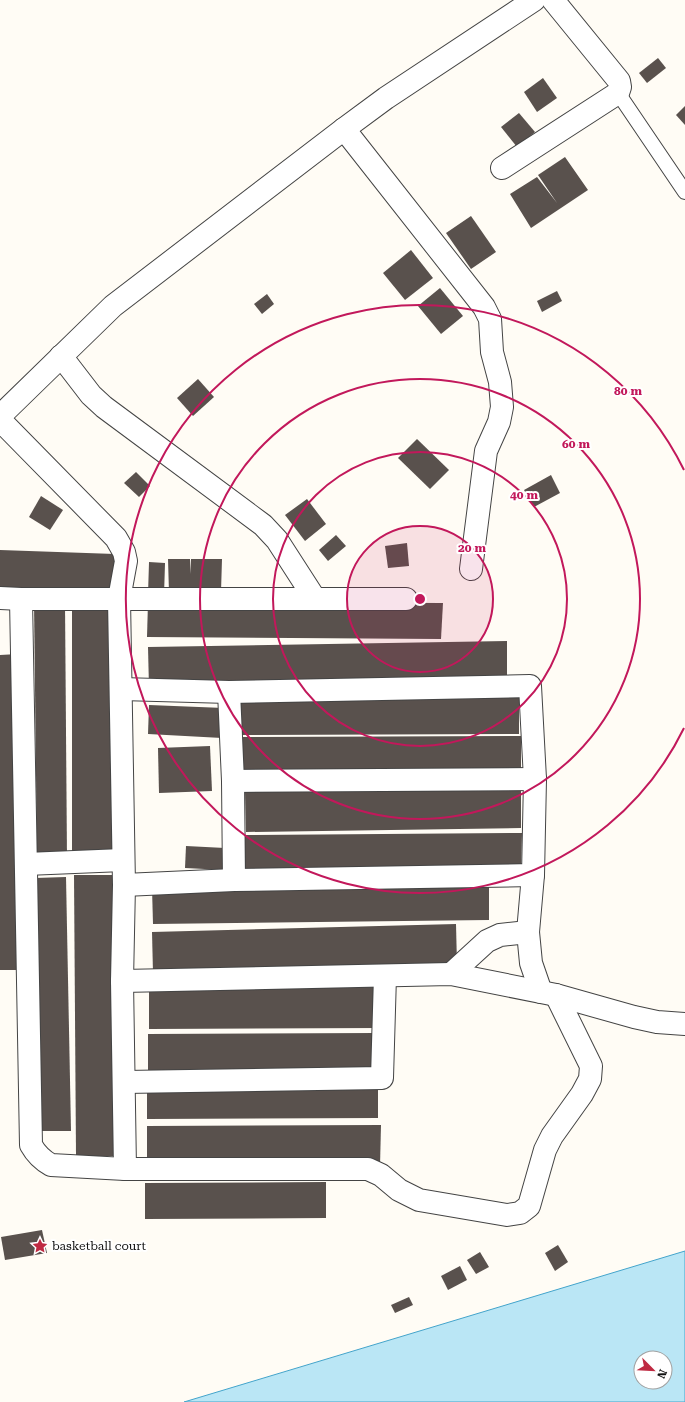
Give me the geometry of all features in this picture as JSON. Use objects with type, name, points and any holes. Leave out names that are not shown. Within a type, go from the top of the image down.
[{"type":"street","points":[[0,416],[113,306],[386,98],[534,0]]},
{"type":"street","points":[[502,168],[618,93],[620,87],[619,81],[553,0]]},
{"type":"street","points":[[344,129],[484,307],[490,319],[492,352],[500,382],[502,407],[499,422],[486,451],[471,569]]},
{"type":"street","points":[[61,356],[91,395],[104,407],[263,525],[277,540],[315,599]]},
{"type":"street","points":[[0,420],[116,538],[124,552],[126,561],[119,599],[122,860],[124,885],[122,981],[125,1169]]},
{"type":"street","points":[[121,689],[228,692],[530,686],[535,779],[533,875],[528,932],[531,963],[591,1066],[590,1079],[582,1094],[552,1136],[545,1150],[529,1206],[520,1213],[507,1215],[419,1200],[399,1190],[381,1175],[368,1169],[125,1169],[51,1165],[36,1153],[31,1145],[26,864],[10,598],[406,599]]},
{"type":"street","points":[[228,692],[233,781],[234,880]]},
{"type":"street","points":[[233,781],[535,779]]},
{"type":"street","points":[[26,864],[122,860]]},
{"type":"street","points":[[124,885],[234,880],[533,875]]},
{"type":"street","points":[[451,974],[487,941],[500,935],[528,932]]},
{"type":"street","points":[[122,981],[451,974],[548,993],[657,1022],[685,1024]]},
{"type":"street","points":[[124,1082],[382,1078],[385,976]]},
{"type":"lane","points":[[618,93],[685,192]]},
{"type":"water","points":[[685,1251],[685,1402],[184,1402]]},
{"type":"building","points":[[658,58],[666,68],[647,83],[639,73]]},
{"type":"building","points":[[543,78],[557,98],[537,112],[524,92]]},
{"type":"building","points":[[685,106],[685,125],[676,115]]},
{"type":"building","points":[[519,113],[535,132],[517,147],[501,127]]},
{"type":"building","points":[[565,157],[588,190],[531,228],[510,194],[537,177],[557,203],[538,175]]},
{"type":"building","points":[[471,216],[496,252],[471,269],[446,233]]},
{"type":"building","points":[[411,250],[433,278],[405,300],[383,273]]},
{"type":"building","points":[[440,288],[463,316],[441,334],[418,306]]},
{"type":"building","points":[[557,291],[562,301],[542,312],[537,301]]},
{"type":"building","points":[[267,294],[274,304],[262,314],[254,304]]},
{"type":"building","points":[[198,379],[214,397],[193,416],[177,398]]},
{"type":"building","points":[[417,439],[449,470],[430,489],[398,458]]},
{"type":"building","points":[[136,472],[150,486],[139,497],[124,483]]},
{"type":"building","points":[[551,475],[560,493],[534,507],[524,490]]},
{"type":"building","points":[[41,496],[63,510],[50,530],[29,517]]},
{"type":"building","points":[[307,499],[326,524],[305,541],[285,515]]},
{"type":"building","points":[[336,535],[346,546],[328,561],[319,550]]},
{"type":"building","points":[[407,543],[409,566],[388,568],[385,546]]},
{"type":"building","points":[[0,550],[115,554],[114,594],[0,590]]},
{"type":"building","points":[[168,559],[190,559],[191,574],[191,559],[222,559],[221,592],[169,593]]},
{"type":"building","points":[[149,562],[165,563],[164,595],[148,594]]},
{"type":"building","points":[[72,602],[115,602],[115,856],[72,857]]},
{"type":"building","points":[[148,602],[443,603],[441,639],[147,637]]},
{"type":"building","points":[[34,603],[65,603],[67,859],[37,859]]},
{"type":"building","points":[[507,641],[507,683],[149,688],[148,647]]},
{"type":"building","points":[[18,654],[23,970],[0,970],[0,655]]},
{"type":"building","points":[[519,692],[519,734],[235,735],[236,694]]},
{"type":"building","points":[[149,705],[224,708],[222,738],[148,734]]},
{"type":"building","points":[[521,736],[521,776],[240,777],[239,737]]},
{"type":"building","points":[[210,746],[212,791],[159,793],[158,748]]},
{"type":"building","points":[[521,788],[521,828],[246,832],[245,792]]},
{"type":"building","points":[[522,833],[521,871],[242,873],[242,835]]},
{"type":"building","points":[[186,846],[225,848],[224,870],[185,868]]},
{"type":"building","points":[[74,875],[114,875],[116,1156],[76,1156]]},
{"type":"building","points":[[66,877],[71,1131],[41,1131],[35,878]]},
{"type":"building","points":[[489,884],[489,920],[153,924],[152,888]]},
{"type":"building","points":[[456,924],[457,965],[153,973],[152,932]]},
{"type":"building","points":[[380,987],[380,1028],[149,1029],[149,989]]},
{"type":"building","points":[[377,1033],[377,1071],[148,1072],[148,1034]]},
{"type":"building","points":[[378,1084],[378,1118],[147,1119],[147,1085]]},
{"type":"building","points":[[381,1125],[380,1166],[147,1167],[147,1126]]},
{"type":"building","points":[[326,1182],[326,1218],[145,1219],[145,1183]]},
{"type":"building","points":[[42,1230],[47,1253],[5,1260],[1,1237]]},
{"type":"building","points":[[558,1245],[568,1262],[555,1271],[545,1253]]},
{"type":"building","points":[[480,1252],[489,1267],[476,1274],[467,1260]]},
{"type":"building","points":[[460,1266],[467,1280],[448,1290],[441,1276]]},
{"type":"building","points":[[409,1297],[413,1305],[395,1313],[391,1305]]},
{"type":"place","name":"basketball court","points":[[40,1246]]}]
